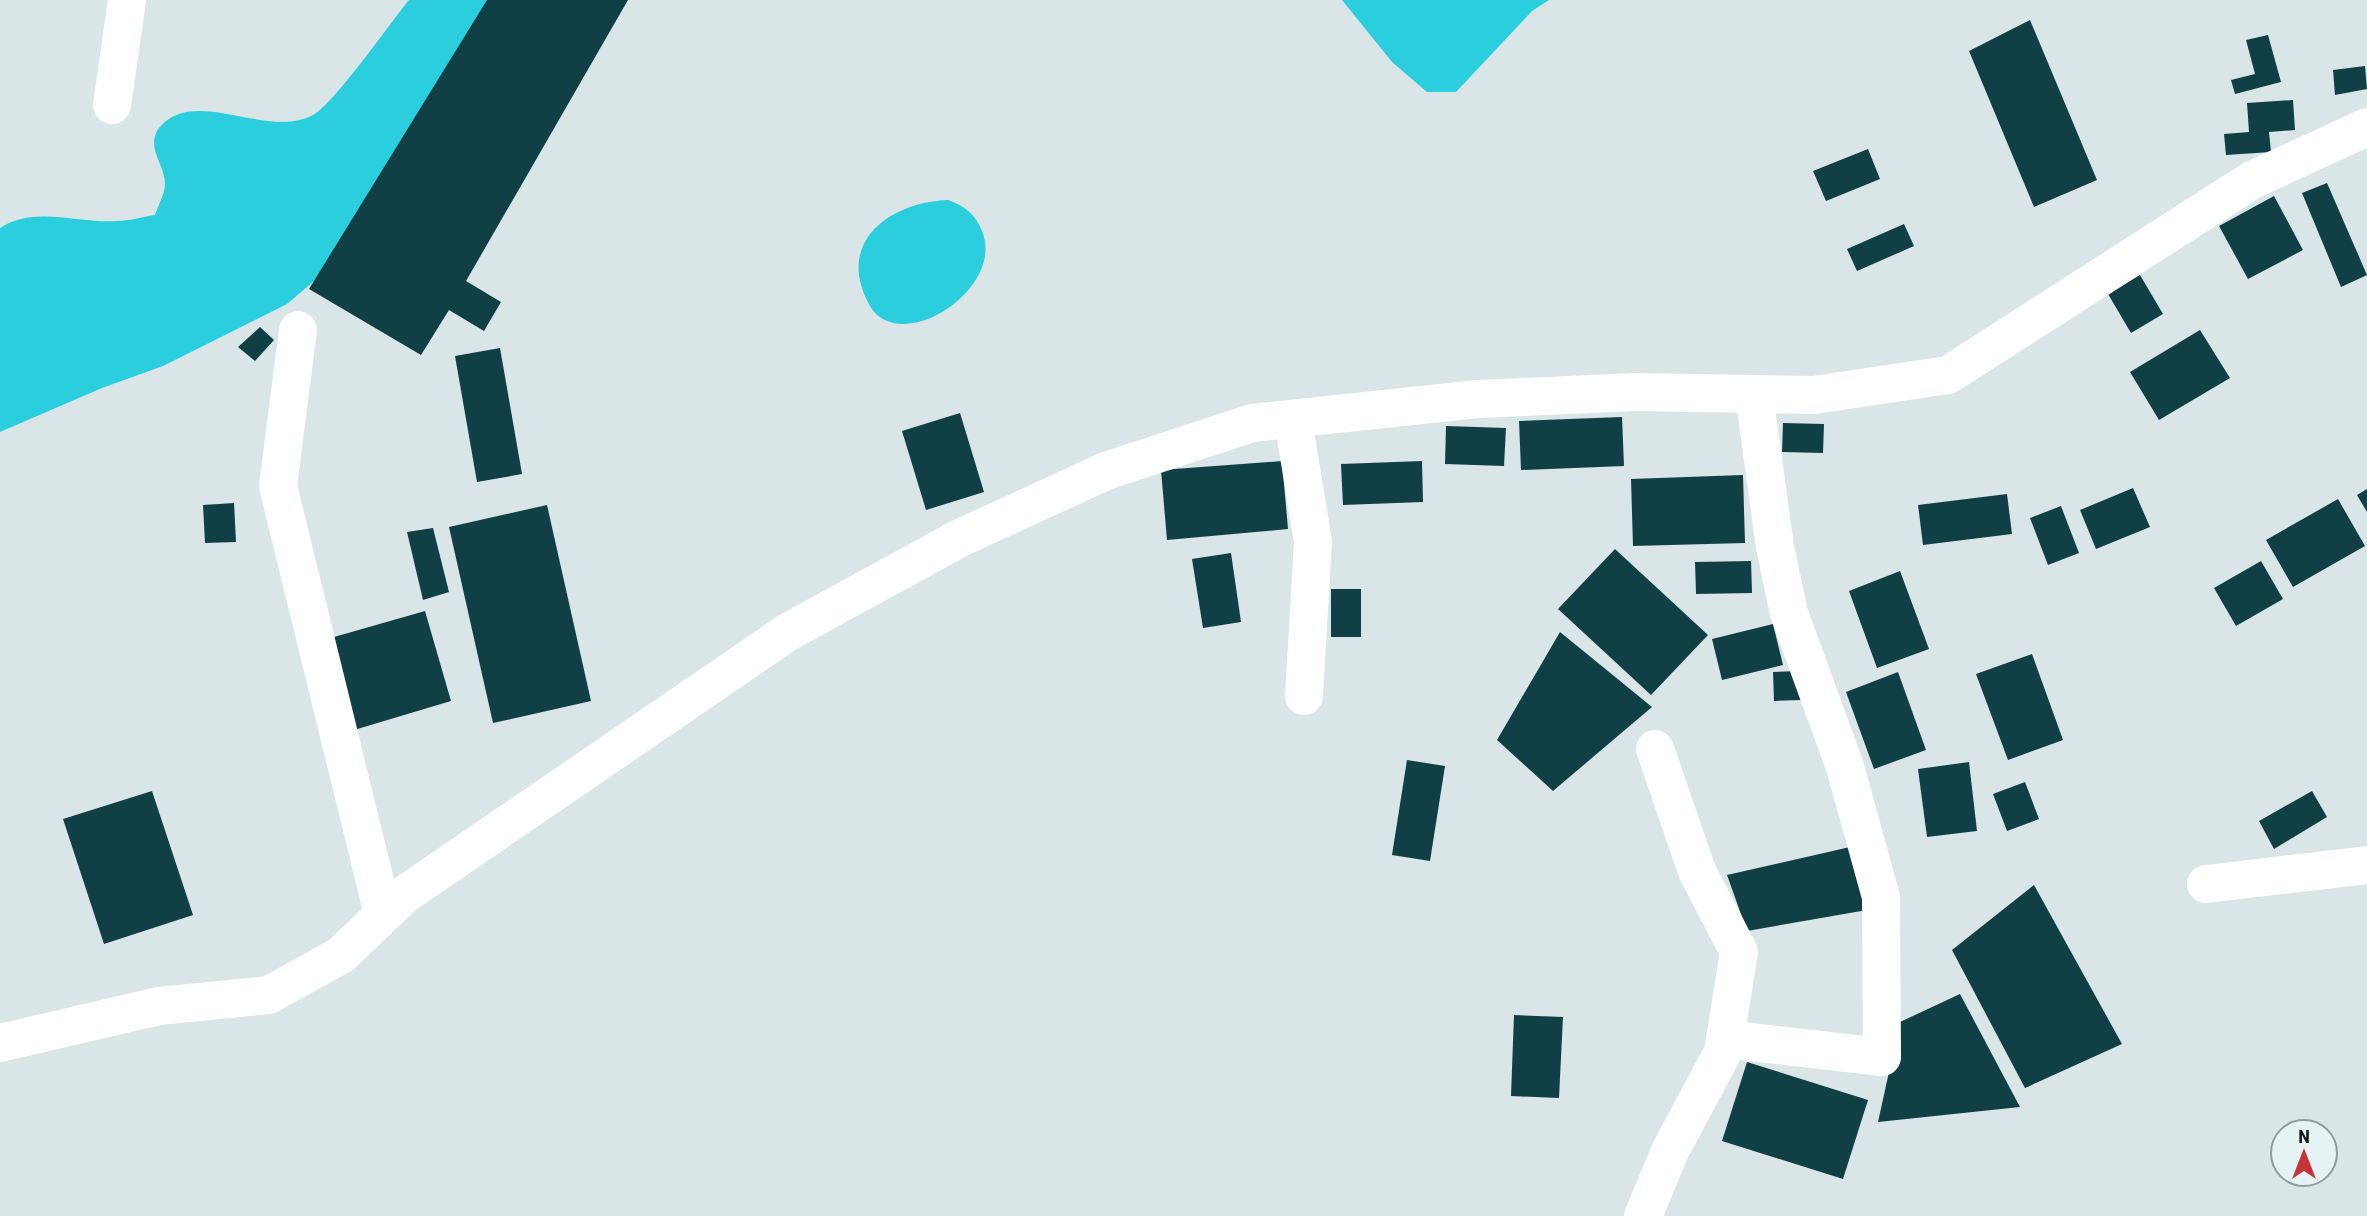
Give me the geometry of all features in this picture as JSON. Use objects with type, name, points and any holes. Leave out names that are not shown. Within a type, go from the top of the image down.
[{"type":"street","points":[[112,105],[127,0]]},
{"type":"street","points":[[0,1043],[159,1006],[269,995],[341,956],[415,887],[788,632],[960,538],[1106,471],[1252,423],[1478,399],[1635,392],[1814,396],[1948,375],[2252,180],[2367,127]]},
{"type":"street","points":[[298,330],[278,486],[383,914]]},
{"type":"street","points":[[1725,1039],[1882,1057],[1881,897],[1845,767],[1788,612],[1775,547],[1754,394]]},
{"type":"street","points":[[1293,419],[1313,542],[1304,696]]},
{"type":"street","points":[[1643,1216],[1670,1151],[1723,1052],[1739,952],[1697,871],[1655,749]]},
{"type":"street","points":[[2206,884],[2367,865]]},
{"type":"water","points":[[409,0],[522,0],[353,248],[287,304],[163,366],[102,388],[0,432],[0,228],[13,221],[42,216],[117,221],[155,215],[165,184],[155,149],[155,135],[173,116],[191,111],[211,112],[274,122],[295,121],[313,115],[348,80]]},
{"type":"water","points":[[1342,0],[1549,0],[1532,11],[1456,92],[1427,92],[1392,62]]},
{"type":"water","points":[[948,200],[969,211],[982,231],[985,253],[979,274],[965,294],[946,309],[925,320],[904,324],[884,320],[870,306],[861,283],[859,263],[863,245],[873,230],[888,218],[926,203]]},
{"type":"building","points":[[487,0],[628,0],[466,281],[501,302],[484,331],[449,310],[421,355],[309,289]]},
{"type":"building","points":[[2030,20],[2097,180],[2034,207],[1969,51]]},
{"type":"building","points":[[2268,35],[2281,82],[2235,94],[2231,80],[2255,74],[2246,40]]},
{"type":"building","points":[[2365,66],[2367,89],[2335,95],[2333,70]]},
{"type":"building","points":[[2293,100],[2295,130],[2269,132],[2271,152],[2226,155],[2224,134],[2249,132],[2247,103]]},
{"type":"building","points":[[1868,149],[1880,179],[1826,201],[1813,171]]},
{"type":"building","points":[[2327,183],[2367,275],[2341,287],[2302,193]]},
{"type":"building","points":[[2274,196],[2303,250],[2248,279],[2219,226]]},
{"type":"building","points":[[1904,224],[1914,246],[1857,271],[1847,249]]},
{"type":"building","points":[[2140,275],[2163,314],[2131,333],[2108,294]]},
{"type":"building","points":[[260,327],[274,340],[255,361],[238,347]]},
{"type":"building","points":[[2200,330],[2230,378],[2159,420],[2130,372]]},
{"type":"building","points":[[500,348],[522,474],[477,482],[455,356]]},
{"type":"building","points":[[960,413],[984,492],[926,510],[902,431]]},
{"type":"building","points":[[1622,417],[1624,466],[1521,470],[1519,421]]},
{"type":"building","points":[[1783,423],[1824,424],[1823,453],[1782,452]]},
{"type":"building","points":[[1446,426],[1506,428],[1504,466],[1445,464]]},
{"type":"building","points":[[1282,461],[1288,529],[1167,540],[1161,470]]},
{"type":"building","points":[[1422,461],[1423,502],[1343,505],[1341,464]]},
{"type":"building","points":[[1743,475],[1745,543],[1633,546],[1631,479]]},
{"type":"building","points":[[2133,488],[2150,527],[2096,549],[2080,510]]},
{"type":"building","points":[[2367,489],[2367,512],[2357,495]]},
{"type":"building","points":[[2007,494],[2012,534],[1923,545],[1918,505]]},
{"type":"building","points":[[2338,499],[2365,546],[2293,587],[2266,540]]},
{"type":"building","points":[[234,503],[236,542],[205,543],[203,505]]},
{"type":"building","points":[[547,505],[591,701],[493,723],[449,527]]},
{"type":"building","points":[[2061,506],[2079,553],[2048,565],[2030,518]]},
{"type":"building","points":[[433,528],[449,592],[423,600],[407,532]]},
{"type":"building","points":[[1615,549],[1708,635],[1651,695],[1558,609]]},
{"type":"building","points":[[1231,553],[1241,622],[1203,628],[1192,559]]},
{"type":"building","points":[[1751,561],[1752,593],[1696,594],[1695,562]]},
{"type":"building","points":[[2261,561],[2283,599],[2236,626],[2214,588]]},
{"type":"building","points":[[1900,571],[1929,649],[1877,668],[1849,591]]},
{"type":"building","points":[[1331,589],[1361,589],[1361,637],[1331,637]]},
{"type":"building","points":[[425,611],[451,701],[354,730],[327,639]]},
{"type":"building","points":[[1773,624],[1783,665],[1722,680],[1712,639]]},
{"type":"building","points":[[1560,632],[1652,707],[1553,791],[1497,740]]},
{"type":"building","points":[[2032,654],[2063,740],[2008,760],[1976,674]]},
{"type":"building","points":[[1799,671],[1801,700],[1774,701],[1773,672]]},
{"type":"building","points":[[1898,672],[1926,750],[1874,769],[1846,692]]},
{"type":"building","points":[[1407,760],[1445,766],[1430,861],[1392,855]]},
{"type":"building","points":[[1969,762],[1977,831],[1927,837],[1918,769]]},
{"type":"building","points":[[2025,782],[2039,819],[2007,831],[1993,794]]},
{"type":"building","points":[[152,791],[193,915],[104,944],[63,819]]},
{"type":"building","points":[[2312,791],[2327,817],[2274,849],[2259,821]]},
{"type":"building","points":[[1850,847],[1867,910],[1747,931],[1727,875]]},
{"type":"building","points":[[2034,885],[2122,1044],[2025,1088],[1952,950]]},
{"type":"building","points":[[1960,994],[2020,1107],[1878,1122],[1900,1022]]},
{"type":"building","points":[[1514,1015],[1563,1017],[1559,1098],[1511,1096]]},
{"type":"building","points":[[1747,1062],[1868,1100],[1843,1179],[1722,1141]]}]
